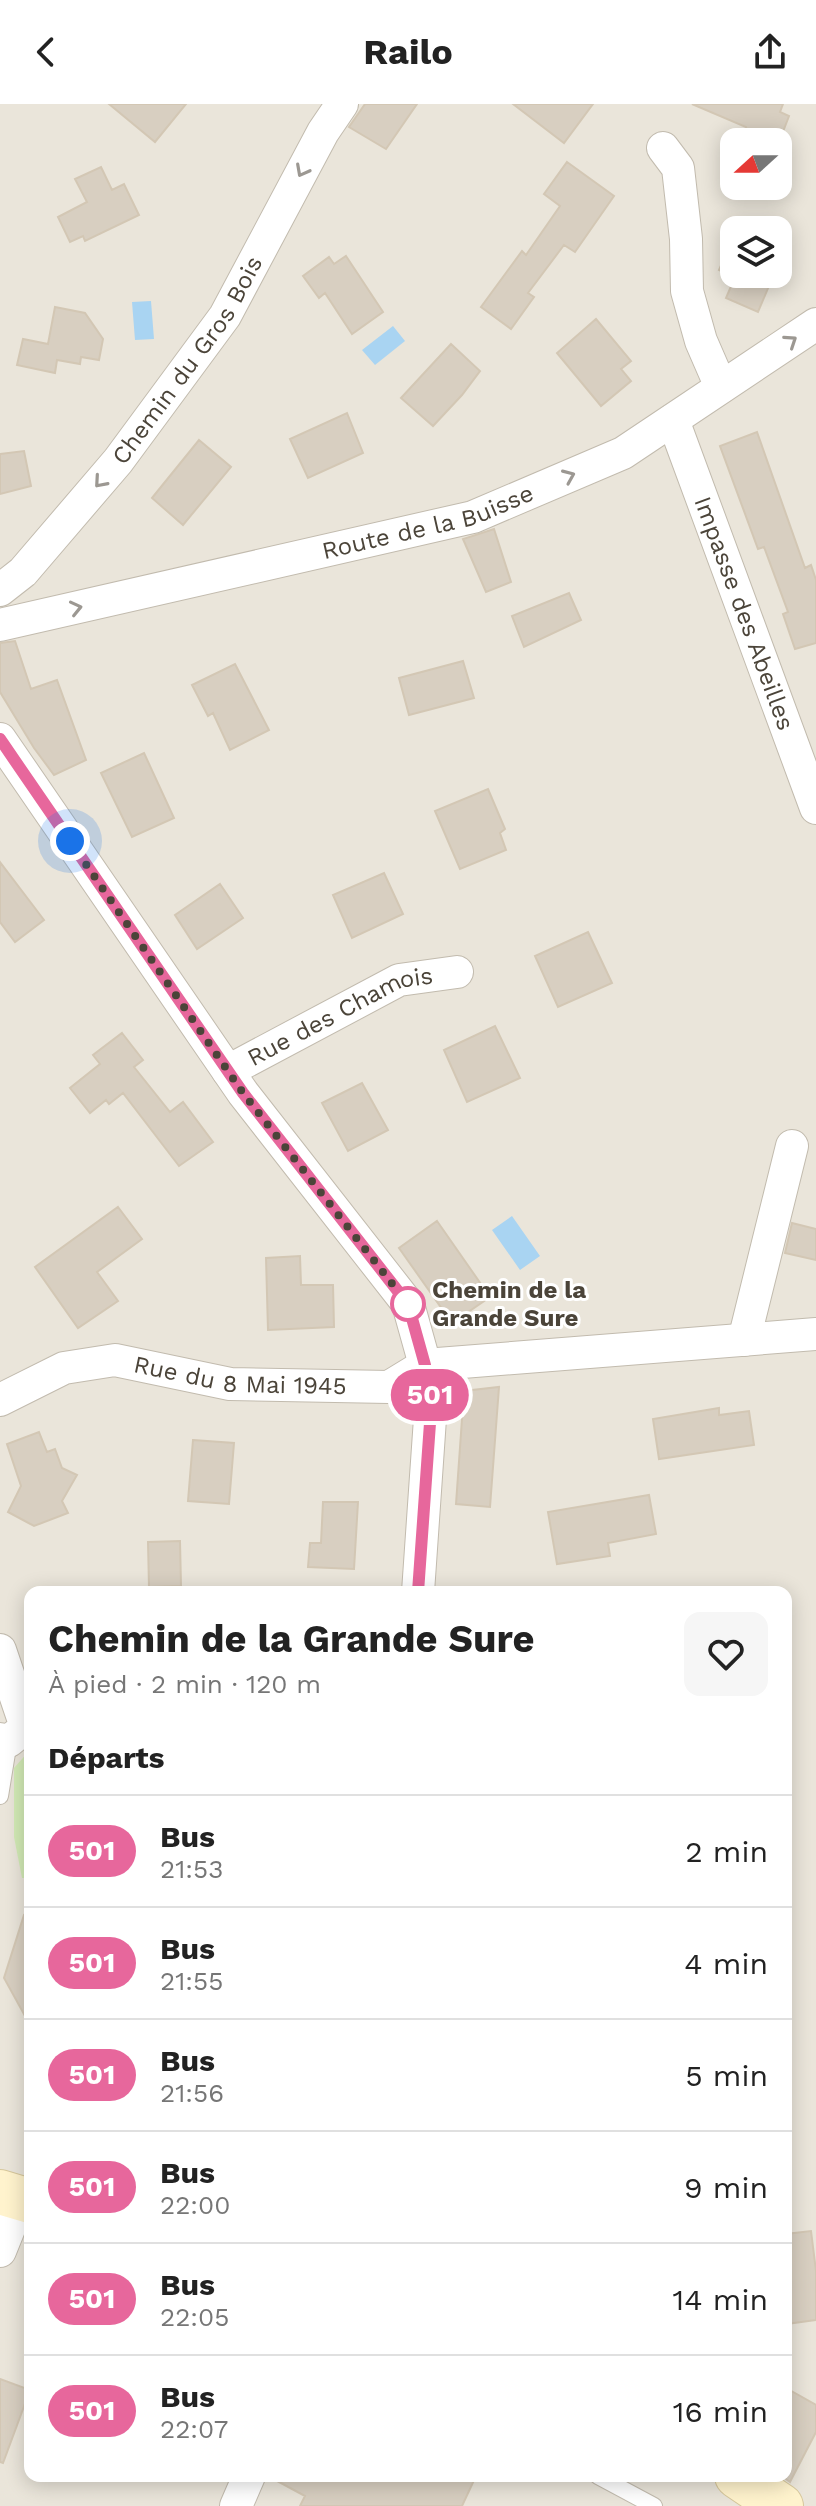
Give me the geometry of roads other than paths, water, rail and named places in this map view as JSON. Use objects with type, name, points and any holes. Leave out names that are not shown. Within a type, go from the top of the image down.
[{"type":"main road","points":[[718,2482],[745,2506]]},
{"type":"main road","points":[[746,2482],[781,2506]]},
{"type":"street","name":"Chemin du Gros Bois","points":[[0,590],[23,572],[118,461],[225,316],[323,132],[342,104]]},
{"type":"street","points":[[663,148],[678,168],[686,239],[687,291],[701,341],[721,387]]},
{"type":"street","name":"Route de la Buisse","points":[[0,625],[473,517],[623,453],[816,324]]},
{"type":"street","name":"Impasse des Abeilles","points":[[673,420],[816,808]]},
{"type":"street","points":[[0,739],[228,1071],[408,1304],[425,1365],[431,1409],[418,1586]]},
{"type":"street","name":"Rue des Chamois","points":[[228,1071],[399,980],[457,972]]},
{"type":"street","points":[[744,1340],[792,1146]]},
{"type":"street","name":"Rue du 8 Mai 1945","points":[[0,1400],[64,1368],[115,1360],[230,1384],[389,1387],[425,1365],[816,1334]]},
{"type":"street","points":[[2,1663],[16,1728]]},
{"type":"street","points":[[0,2251],[17,2197]]},
{"type":"street","points":[[236,2506],[246,2482]]},
{"type":"lane","points":[[0,1796],[16,1728]]},
{"type":"lane","points":[[609,2482],[653,2506]]},
{"type":"water","points":[[151,301],[154,339],[135,340],[132,302]]},
{"type":"water","points":[[393,326],[405,341],[375,365],[362,350]]},
{"type":"water","points":[[512,1216],[540,1256],[520,1270],[492,1230]]},
{"type":"place","name":"Chemin de la Grande Sure","points":[[408,1304]]}]
